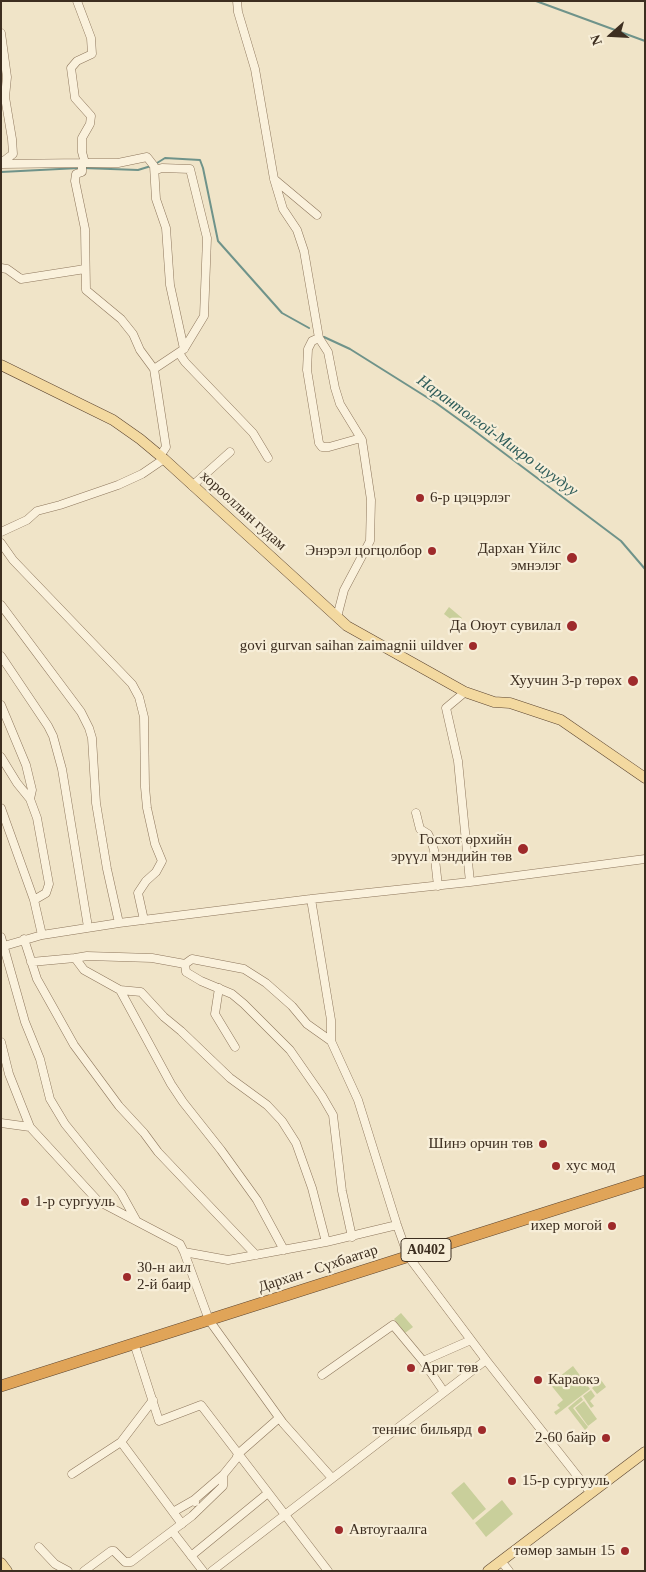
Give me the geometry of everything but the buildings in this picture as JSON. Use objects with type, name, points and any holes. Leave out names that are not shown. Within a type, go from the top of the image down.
[{"type":"highway","name":"Дархан - Сүхбаатар","points":[[1,1386],[645,1181]]},
{"type":"main road","name":"хорооллын гудам","points":[[1,365],[113,420],[140,439],[347,626],[465,692],[494,702],[510,703],[561,720],[645,778]]},
{"type":"main road","points":[[488,1571],[645,1452]]},
{"type":"main road","points":[[1,1563],[7,1571]]},
{"type":"street","points":[[1,532],[26,520],[37,511],[118,485],[142,474],[162,458],[166,448],[154,369],[140,350],[133,334],[121,319],[86,290],[85,229],[75,181],[76,174],[82,172],[82,138],[90,124],[91,116],[75,98],[71,68],[77,61],[92,54],[91,38],[77,1]]},
{"type":"street","points":[[237,1],[238,12],[255,69],[274,179],[283,208],[297,230],[304,252],[319,338],[328,352],[340,404],[361,438],[371,500],[370,541],[344,590],[337,617]]},
{"type":"street","points":[[1,33],[7,77],[5,98],[13,154],[1,163]]},
{"type":"street","points":[[1,163],[118,163],[147,157],[156,170],[156,199],[166,228],[170,285],[185,362],[253,433],[268,458]]},
{"type":"street","points":[[154,369],[182,351],[204,316],[206,238],[190,170],[162,168],[156,170]]},
{"type":"street","points":[[274,179],[317,215]]},
{"type":"street","points":[[1,268],[8,269],[21,279],[85,269]]},
{"type":"street","points":[[319,338],[312,341],[308,349],[307,370],[319,443],[322,447],[329,447],[361,438]]},
{"type":"street","points":[[192,486],[230,452]]},
{"type":"street","points":[[1,543],[12,560],[132,684],[139,696],[144,717],[147,808],[155,844],[162,861],[156,872],[146,881],[138,894],[144,920]]},
{"type":"street","points":[[1,606],[82,712],[89,728],[92,738],[96,803],[107,869],[119,922]]},
{"type":"street","points":[[1,656],[53,736],[62,769],[88,927]]},
{"type":"street","points":[[465,692],[446,708],[458,761],[470,882]]},
{"type":"street","points":[[1,706],[26,765],[32,790],[30,800]]},
{"type":"street","points":[[1,757],[30,800],[37,818],[49,884],[46,893],[34,900]]},
{"type":"street","points":[[1,808],[34,900],[42,935]]},
{"type":"street","points":[[416,813],[420,829],[428,834],[431,840],[438,886]]},
{"type":"street","points":[[2,947],[42,935],[119,922],[438,886],[645,859]]},
{"type":"street","points":[[311,899],[331,1020],[331,1042],[358,1100],[408,1256],[486,1360],[590,1492]]},
{"type":"street","points":[[1,936],[2,947],[40,1059],[50,1098],[65,1124],[121,1193],[136,1220]]},
{"type":"street","points":[[24,939],[37,980],[74,1044],[119,1106],[144,1133],[158,1152],[256,1255]]},
{"type":"street","points":[[31,962],[87,956],[152,958],[185,964],[192,959],[244,969],[266,983],[292,1006],[307,1024],[331,1042]]},
{"type":"street","points":[[75,958],[84,970],[120,990],[141,992],[196,1047],[230,1078],[267,1105],[282,1121],[296,1143],[312,1188],[326,1242]]},
{"type":"street","points":[[185,964],[186,972],[201,981],[232,994],[238,999],[290,1050],[322,1096],[333,1115],[341,1182],[352,1237]]},
{"type":"street","points":[[219,988],[215,1014],[235,1047]]},
{"type":"street","points":[[120,990],[171,1084],[257,1200],[284,1250]]},
{"type":"street","points":[[1,1042],[9,1074],[30,1127],[98,1201],[180,1244],[209,1320],[279,1418],[332,1478]]},
{"type":"street","points":[[1,1123],[30,1127]]},
{"type":"street","points":[[184,1252],[228,1260],[352,1237],[397,1225]]},
{"type":"street","points":[[322,1375],[393,1325],[423,1361],[444,1392]]},
{"type":"street","points":[[423,1361],[471,1340]]},
{"type":"street","points":[[134,1344],[160,1421],[201,1405],[328,1571]]},
{"type":"street","points":[[212,1571],[486,1360]]},
{"type":"street","points":[[72,1474],[121,1442],[153,1400]]},
{"type":"street","points":[[173,1512],[194,1500],[223,1474],[238,1454],[279,1418]]},
{"type":"street","points":[[121,1442],[182,1524]]},
{"type":"street","points":[[84,1571],[111,1551],[114,1551],[125,1562],[131,1562],[182,1524],[223,1486],[223,1474]]},
{"type":"street","points":[[191,1556],[268,1493]]},
{"type":"street","points":[[194,1500],[199,1508]]},
{"type":"street","points":[[172,1531],[203,1571]]},
{"type":"street","points":[[39,1547],[55,1564],[68,1571]]},
{"type":"street","points":[[501,1561],[508,1571]]},
{"type":"green space","points":[[449,607],[462,618],[457,624],[444,614]]},
{"type":"green space","points":[[401,1313],[413,1327],[405,1333],[394,1319]]},
{"type":"green space","points":[[573,1366],[590,1389],[556,1415],[554,1412],[560,1408],[557,1405],[563,1400],[550,1384]]},
{"type":"green space","points":[[601,1380],[606,1387],[597,1394],[592,1388]]},
{"type":"green space","points":[[591,1390],[595,1396],[590,1401],[594,1406],[591,1408],[583,1396]]},
{"type":"green space","points":[[581,1397],[583,1400],[573,1408],[588,1427],[585,1430],[568,1408]]},
{"type":"green space","points":[[584,1401],[597,1419],[588,1426],[575,1408]]},
{"type":"green space","points":[[464,1482],[486,1509],[473,1520],[451,1493]]},
{"type":"green space","points":[[502,1500],[513,1514],[486,1537],[475,1523]]},
{"type":"waterway","points":[[536,1],[645,41]]},
{"type":"waterway","name":"Нарантолгой-Микро шуудуу","points":[[157,163],[165,158],[200,160],[218,241],[282,313],[309,328]]},
{"type":"waterway","name":"Нарантолгой-Микро шуудуу","points":[[83,168],[138,170],[151,166]]},
{"type":"waterway","name":"Нарантолгой-Микро шуудуу","points":[[1,172],[79,168]]},
{"type":"waterway","name":"Нарантолгой-Микро шуудуу","points":[[324,337],[350,349],[436,403],[472,429],[621,541],[645,569]]},
{"type":"place","name":"6-р цэцэрлэг","points":[[420,498]]},
{"type":"place","name":"Энэрэл цогцолбор","points":[[432,551]]},
{"type":"place","name":"Дархан Үйлс эмнэлэг","points":[[572,558]]},
{"type":"place","name":"Да Оюут сувилал","points":[[572,626]]},
{"type":"place","name":"govi gurvan saihan zaimagnii uildver","points":[[473,646]]},
{"type":"place","name":"Хуучин 3-р төрөх","points":[[633,681]]},
{"type":"place","name":"Госхот өрхийн эрүүл мэндийн төв","points":[[523,849]]},
{"type":"place","name":"Шинэ орчин төв","points":[[543,1144]]},
{"type":"place","name":"хус мод","points":[[556,1166]]},
{"type":"place","name":"1-р сургууль","points":[[25,1202]]},
{"type":"place","name":"ихер могой","points":[[612,1226]]},
{"type":"place","name":"30-н аил 2-й баир","points":[[127,1277]]},
{"type":"place","name":"Ариг төв","points":[[411,1368]]},
{"type":"place","name":"Караокэ","points":[[538,1380]]},
{"type":"place","name":"теннис бильярд","points":[[482,1430]]},
{"type":"place","name":"2-60 байр","points":[[606,1438]]},
{"type":"place","name":"15-р сургууль","points":[[512,1481]]},
{"type":"place","name":"Автоугаалга","points":[[339,1530]]},
{"type":"place","name":"төмөр замын 15","points":[[625,1551]]}]
